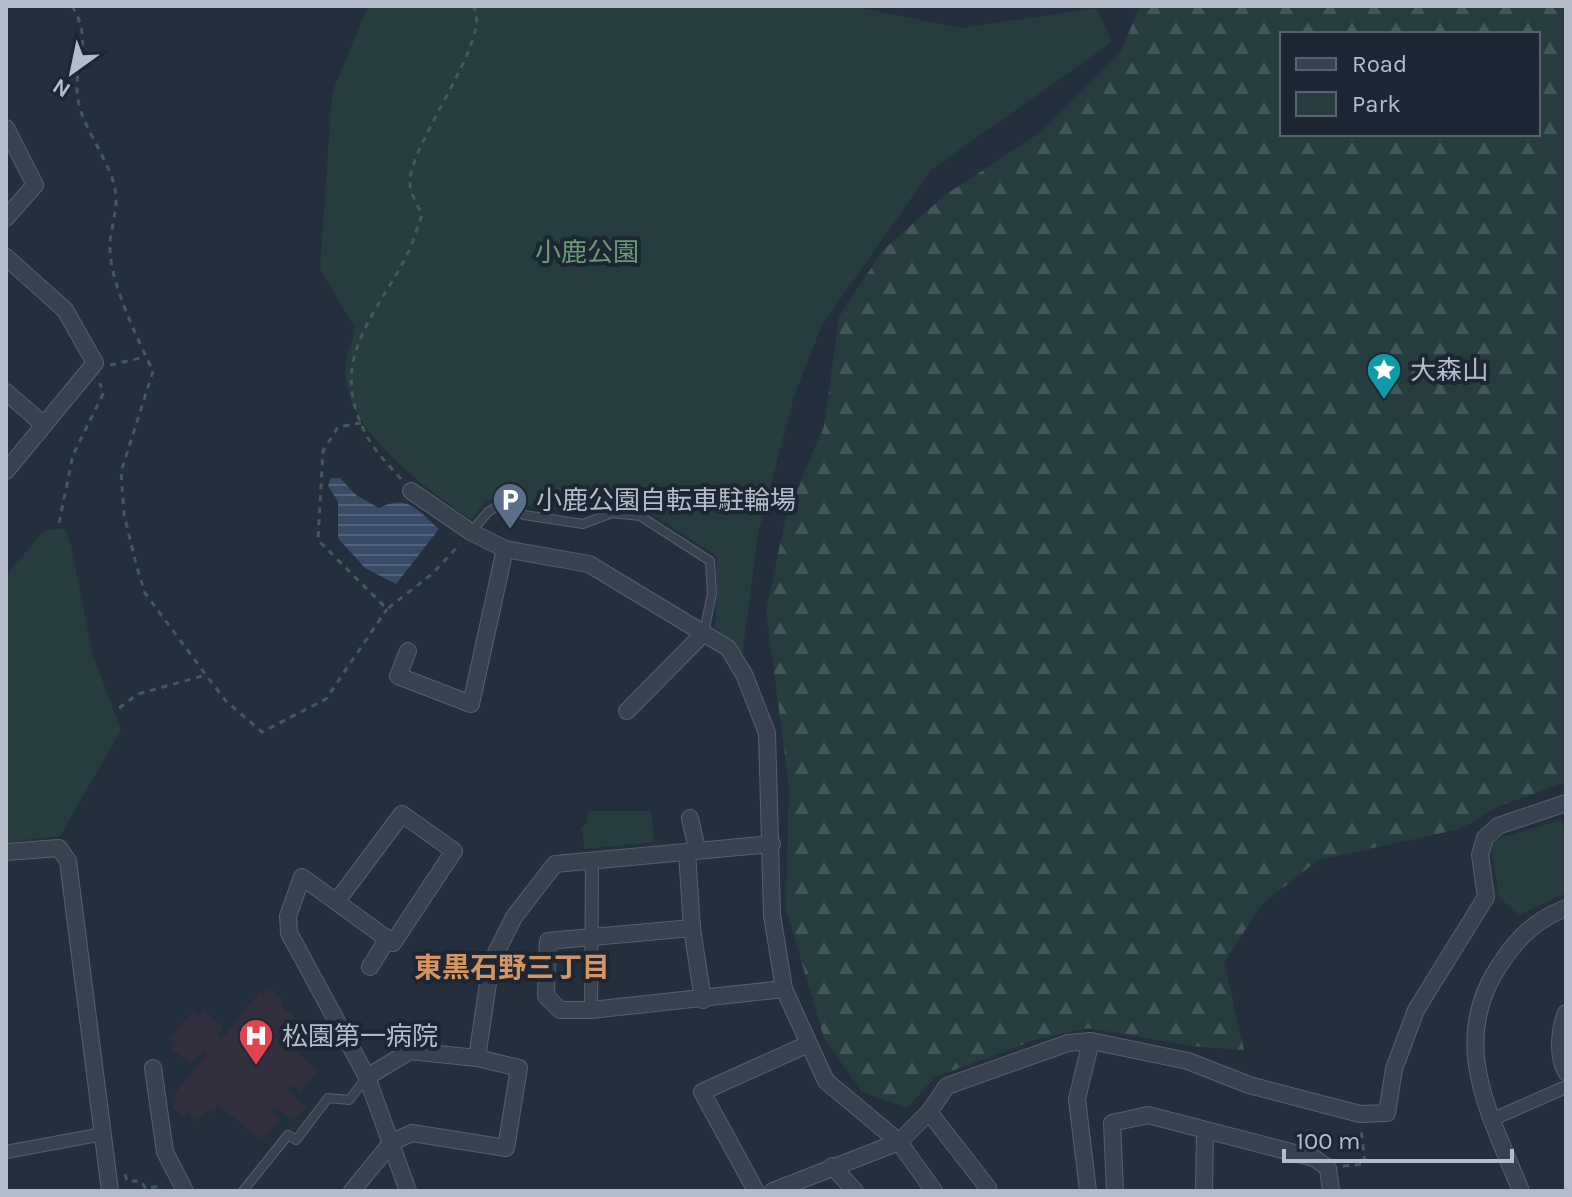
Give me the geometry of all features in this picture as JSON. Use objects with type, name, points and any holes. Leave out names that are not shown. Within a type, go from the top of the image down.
[{"type":"street","points":[[6,128],[35,185],[6,218]]},
{"type":"street","points":[[6,257],[65,310],[95,363],[6,471]]},
{"type":"street","points":[[6,392],[44,425]]},
{"type":"street","points":[[411,491],[471,532],[505,549],[589,564],[728,648],[744,674],[767,733],[772,915],[784,989],[806,1045],[826,1081],[899,1142],[934,1191]]},
{"type":"street","points":[[408,651],[398,676],[471,704],[505,549]]},
{"type":"street","points":[[627,711],[704,633]]},
{"type":"street","points":[[779,1190],[832,1166],[899,1142],[929,1112],[947,1086],[1068,1043],[1091,1041],[1188,1061],[1249,1085],[1360,1114],[1387,1113],[1394,1069],[1416,1010],[1486,897],[1480,855],[1485,838],[1498,826],[1566,803]]},
{"type":"street","points":[[337,901],[402,814],[454,851],[393,943],[302,877],[288,916],[289,933],[367,1077],[408,1191]]},
{"type":"street","points":[[690,818],[692,928],[703,1000]]},
{"type":"street","points":[[477,1058],[491,963],[514,917],[555,864],[772,844]]},
{"type":"street","points":[[6,852],[59,848],[68,861],[110,1191]]},
{"type":"street","points":[[591,1010],[592,861]]},
{"type":"street","points":[[1521,1191],[1493,1119],[1476,1061],[1474,1030],[1482,997],[1519,936],[1546,916],[1566,908]]},
{"type":"street","points":[[692,928],[548,941],[546,996],[560,1010],[591,1010],[784,989]]},
{"type":"street","points":[[370,967],[387,940]]},
{"type":"street","points":[[1566,1013],[1560,1027],[1562,1063],[1566,1072]]},
{"type":"street","points":[[1088,1191],[1077,1099],[1091,1041]]},
{"type":"street","points":[[756,1191],[702,1092],[806,1045]]},
{"type":"street","points":[[352,1191],[392,1142],[412,1133],[506,1148],[519,1068],[477,1058],[410,1051],[367,1077]]},
{"type":"street","points":[[153,1068],[165,1152],[181,1184]]},
{"type":"street","points":[[1493,1119],[1566,1087]]},
{"type":"street","points":[[929,1112],[988,1188]]},
{"type":"street","points":[[1115,1191],[1112,1123],[1148,1115],[1314,1158],[1328,1168],[1331,1191]]},
{"type":"street","points":[[1204,1191],[1205,1132]]},
{"type":"street","points":[[6,1152],[103,1134]]},
{"type":"street","points":[[832,1166],[855,1191]]},
{"type":"lane","points":[[471,532],[488,512],[502,503],[524,515],[583,524],[612,513],[640,516],[710,561],[712,593],[704,633]]},
{"type":"lane","points":[[243,1191],[288,1135],[296,1140],[328,1098],[349,1100],[367,1077]]},
{"type":"path","points":[[72,6],[82,22],[85,47],[76,86],[79,105],[116,195],[110,251],[112,266],[153,371],[121,472],[124,514],[145,593],[206,675],[226,701],[262,732],[269,730],[326,699],[387,609],[432,574],[471,532]]},
{"type":"path","points":[[411,491],[375,448],[361,423],[354,395],[352,354],[365,322],[408,254],[422,215],[409,183],[415,155],[435,124],[442,100],[477,31],[477,12],[473,6]]},
{"type":"path","points":[[59,523],[73,455],[103,394],[95,363],[108,366],[146,356]]},
{"type":"path","points":[[361,423],[338,427],[323,451],[318,540],[387,609]]},
{"type":"path","points":[[119,708],[138,694],[206,675]]},
{"type":"path","points":[[1328,1168],[1365,1164],[1360,1114]]},
{"type":"path","points":[[107,1167],[123,1167],[127,1181],[141,1181],[146,1189],[181,1184]]},
{"type":"shaded area","name":"松園第一病院","points":[[269,988],[284,1001],[281,1006],[294,1017],[278,1037],[318,1070],[301,1092],[292,1085],[287,1091],[306,1107],[294,1121],[275,1106],[270,1111],[280,1119],[262,1141],[218,1105],[212,1113],[207,1110],[198,1121],[187,1112],[183,1117],[172,1107],[177,1101],[172,1097],[208,1053],[203,1050],[191,1064],[171,1048],[175,1043],[170,1039],[193,1011],[198,1016],[203,1010],[224,1027],[217,1035],[222,1039],[260,992],[264,994]]},
{"type":"green space","name":"小鹿公園","points":[[368,6],[851,6],[961,28],[1097,8],[1112,42],[931,170],[822,325],[794,396],[758,534],[742,656],[715,627],[717,556],[640,506],[617,503],[580,513],[526,506],[509,497],[486,501],[471,520],[411,475],[373,437],[359,416],[349,394],[345,371],[355,328],[320,269],[332,93]]},
{"type":"green space","points":[[1140,6],[1566,6],[1566,782],[1500,806],[1460,829],[1318,860],[1261,905],[1224,963],[1244,1050],[1192,1046],[1088,1028],[1040,1038],[935,1077],[907,1108],[862,1092],[824,1038],[786,909],[789,786],[766,610],[787,513],[824,426],[839,317],[883,250],[945,195],[1040,133],[1120,53]]},
{"type":"green space","points":[[65,528],[92,653],[121,730],[60,836],[6,842],[6,575],[44,531]]},
{"type":"green space","points":[[589,811],[651,811],[654,842],[585,849],[581,827],[586,825]]},
{"type":"green space","points":[[1561,820],[1566,836],[1566,893],[1519,915],[1499,897],[1491,846],[1502,837]]},
{"type":"water","points":[[331,478],[340,478],[356,495],[379,508],[398,502],[412,506],[439,529],[396,584],[365,568],[338,538],[338,501],[328,486]]},
{"type":"place","name":"大森山","points":[[1384,401]]},
{"type":"place","name":"小鹿公園自転車駐輪場","points":[[510,531]]},
{"type":"place","name":"松園第一病院","points":[[256,1067]]},
{"type":"district","name":"東黒石野三丁目","points":[[512,967]]}]
